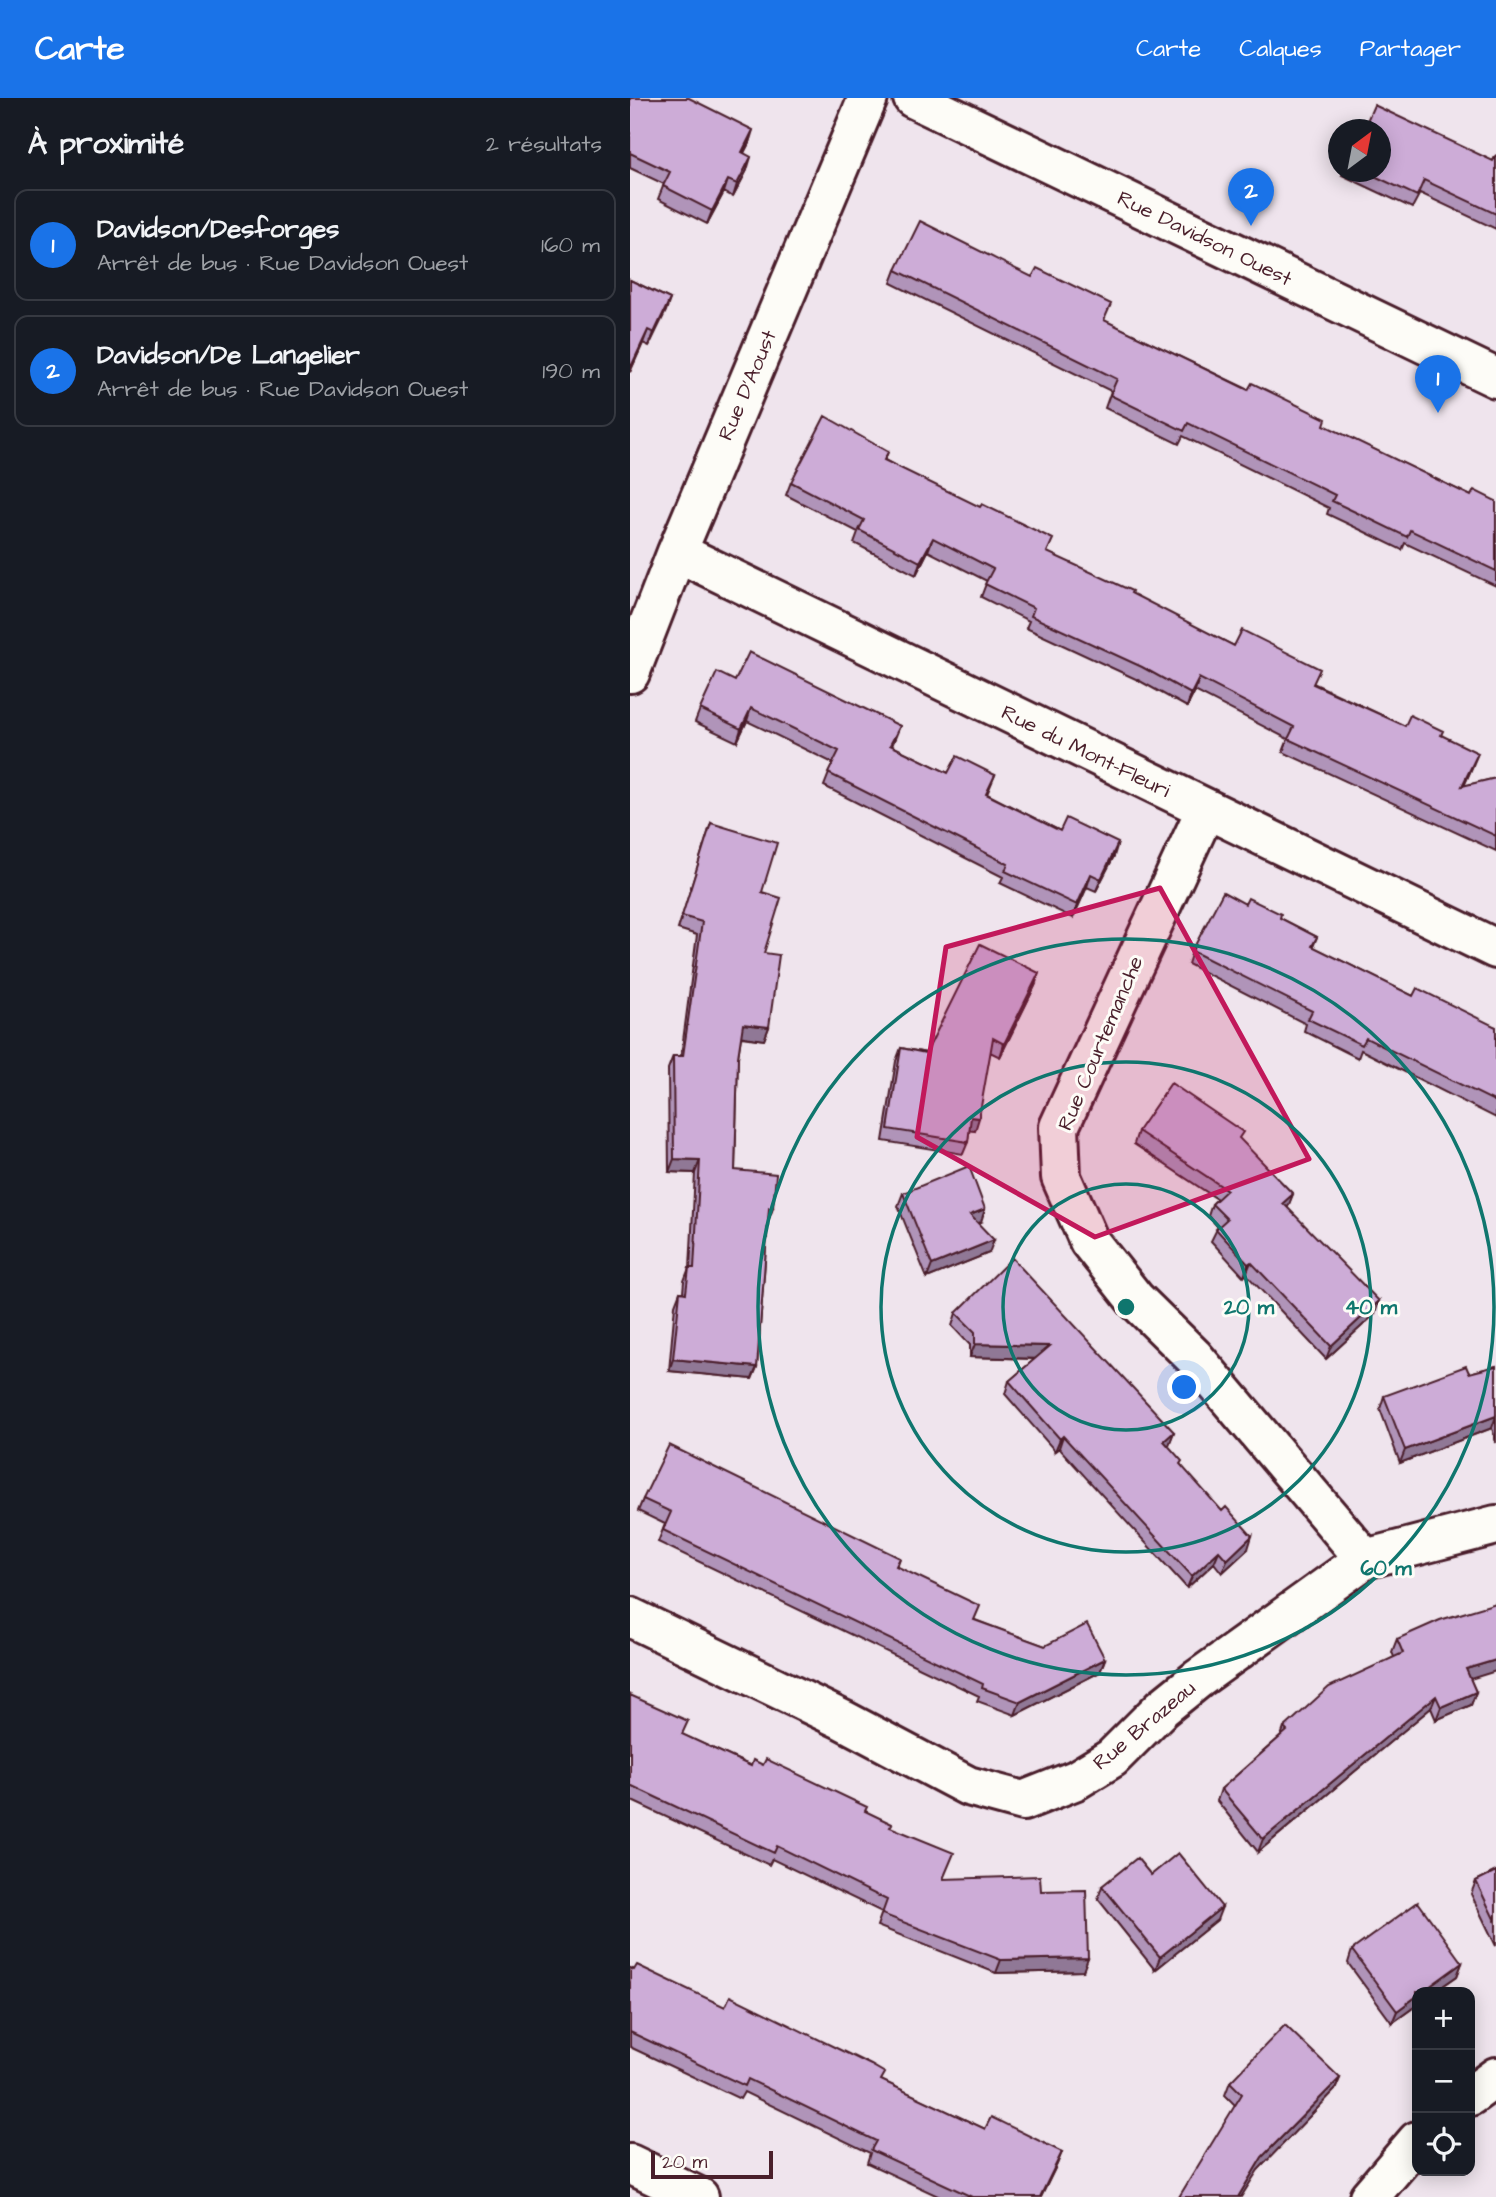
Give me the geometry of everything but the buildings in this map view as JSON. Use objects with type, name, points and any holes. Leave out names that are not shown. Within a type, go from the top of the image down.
[{"type":"street","name":"Rue D'Aoust","points":[[630,674],[677,551],[868,98]]},
{"type":"street","name":"Rue Davidson Ouest","points":[[913,98],[1496,379]]},
{"type":"street","name":"Rue du Mont-Fleuri","points":[[677,551],[1496,949]]},
{"type":"street","name":"Rue Courtemanche","points":[[1206,810],[1059,1127],[1061,1177],[1089,1241],[1135,1299],[1194,1357],[1365,1559]]},
{"type":"street","name":"Rue Brazeau","points":[[630,1617],[844,1720],[968,1786],[1023,1801],[1076,1780],[1112,1758],[1162,1708],[1198,1679],[1365,1559],[1496,1525]]},
{"type":"street","points":[[1475,2092],[1496,2077]]},
{"type":"street","points":[[1369,2197],[1412,2147]]},
{"type":"street","points":[[630,2164],[699,2197]]},
{"type":"highlighted area","points":[[1160,888],[1309,1159],[1095,1237],[917,1137],[946,947]]},
{"type":"place","name":"Davidson/De Langelier","points":[[1251,226]]},
{"type":"place","name":"Davidson/Desforges","points":[[1438,413]]}]
